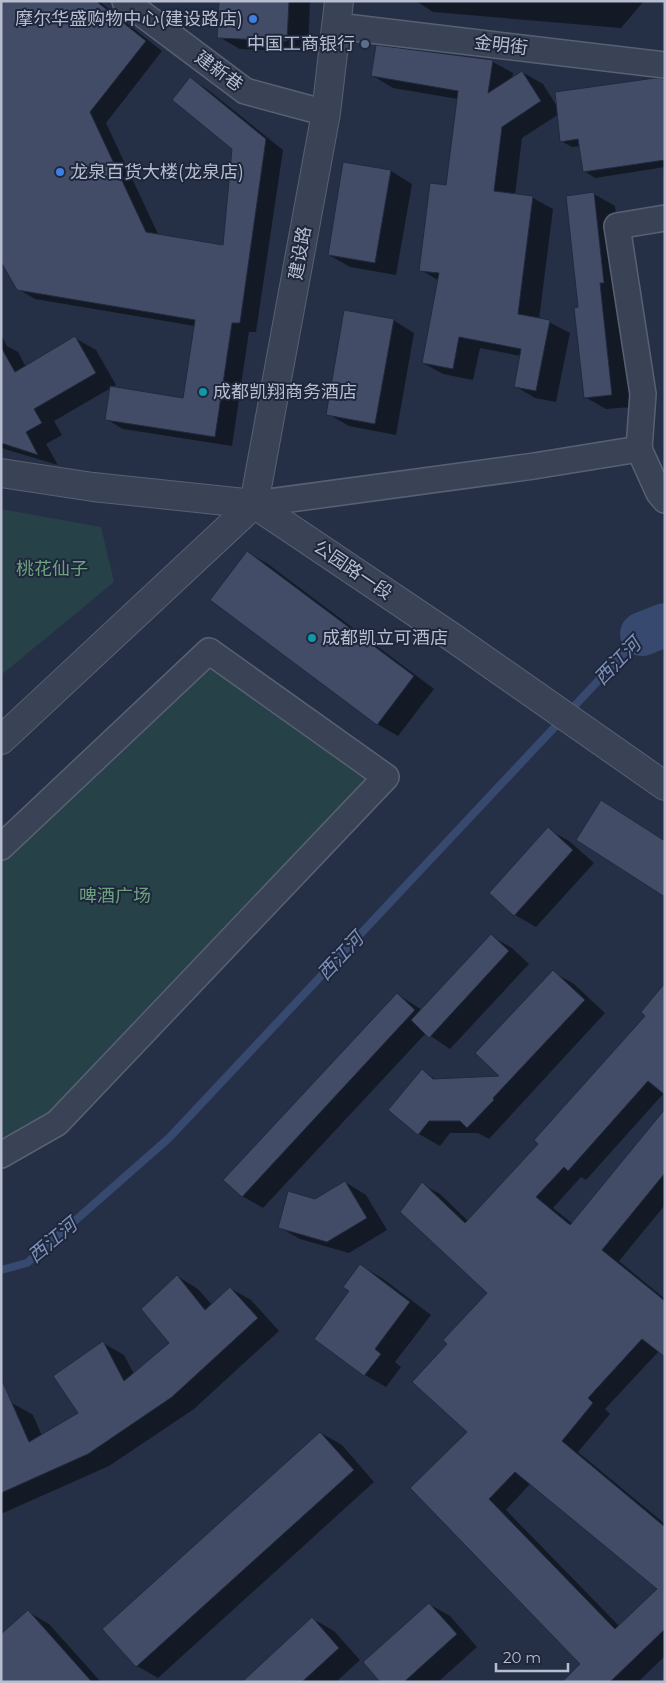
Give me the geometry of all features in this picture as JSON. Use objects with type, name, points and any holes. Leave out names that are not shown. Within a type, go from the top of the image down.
[{"type":"street","name":"建新巷","points":[[126,1],[245,91],[326,113]]},
{"type":"street","name":"建设路","points":[[254,504],[326,113],[338,13]]},
{"type":"street","name":"金明街","points":[[338,13],[665,65]]},
{"type":"street","points":[[665,218],[617,226],[643,394],[639,448],[659,493],[665,500]]},
{"type":"street","points":[[1,473],[93,487],[254,504],[534,466],[639,448]]},
{"type":"street","points":[[1,740],[254,504]]},
{"type":"street","name":"公园路一段","points":[[254,504],[452,637],[657,780]]},
{"type":"street","points":[[1,847],[209,651],[386,777],[57,1123],[1,1155]]},
{"type":"green space","name":"桃花仙子","points":[[1,509],[101,527],[114,582],[1,675]]},
{"type":"green space","name":"啤酒广场","points":[[209,651],[386,777],[57,1123],[1,1155],[1,847]]},
{"type":"building","name":"龙泉百货大楼(龙泉店)","points":[[1,1],[96,1],[146,41],[90,112],[146,232],[223,245],[232,149],[172,100],[190,77],[266,139],[240,323],[232,323],[215,437],[105,420],[110,386],[183,398],[195,320],[17,290],[1,262]]},
{"type":"building","name":"摩尔华盛购物中心(建设路店)","points":[[219,1],[289,1],[287,41],[217,38]]},
{"type":"building","points":[[376,45],[493,60],[488,93],[522,71],[541,101],[502,127],[494,191],[533,196],[518,314],[550,320],[536,391],[514,387],[521,349],[459,337],[453,369],[422,363],[439,273],[419,271],[430,183],[446,185],[458,91],[371,76]]},
{"type":"building","points":[[655,78],[665,79],[665,160],[583,172],[578,139],[560,142],[555,92]]},
{"type":"building","points":[[343,162],[391,170],[375,263],[328,255]]},
{"type":"building","points":[[594,192],[604,283],[600,283],[612,395],[584,398],[574,308],[578,307],[566,196]]},
{"type":"building","points":[[344,310],[394,319],[375,424],[326,415]]},
{"type":"building","points":[[75,336],[96,373],[34,409],[42,423],[26,432],[38,455],[1,443],[1,347],[15,372]]},
{"type":"building","name":"成都凯立可酒店","points":[[247,551],[414,676],[377,725],[210,600]]},
{"type":"building","points":[[601,800],[665,841],[665,897],[576,840]]},
{"type":"building","points":[[548,827],[573,850],[514,916],[489,893]]},
{"type":"building","points":[[491,934],[509,951],[429,1038],[411,1020]]},
{"type":"building","points":[[553,970],[585,1000],[467,1128],[460,1121],[429,1121],[418,1135],[388,1110],[422,1069],[433,1079],[499,1076],[475,1053]]},
{"type":"building","points":[[665,983],[665,1095],[648,1081],[568,1171],[564,1167],[536,1197],[570,1225],[665,1109],[665,1173],[602,1250],[665,1301],[665,1357],[642,1339],[588,1398],[593,1403],[562,1441],[665,1527],[665,1629],[610,1682],[562,1682],[580,1664],[410,1488],[467,1432],[412,1382],[447,1344],[443,1340],[487,1293],[400,1212],[422,1182],[465,1223],[538,1144],[534,1140],[645,1016],[641,1012]],"holes":[[[515,1472],[657,1589],[615,1629],[489,1499]]]},
{"type":"building","points":[[397,993],[415,1010],[242,1197],[223,1180]]},
{"type":"building","points":[[345,1181],[367,1218],[327,1242],[278,1228],[288,1191],[315,1199]]},
{"type":"building","points":[[360,1264],[410,1302],[375,1349],[381,1354],[364,1376],[314,1339],[349,1291],[343,1287]]},
{"type":"building","points":[[177,1275],[205,1310],[230,1287],[258,1318],[172,1397],[88,1454],[1,1493],[1,1378],[29,1442],[78,1413],[53,1376],[103,1341],[124,1381],[169,1343],[141,1309]]},
{"type":"building","points":[[320,1432],[354,1470],[136,1667],[102,1629]]},
{"type":"building","points":[[429,1603],[457,1634],[404,1682],[380,1682],[363,1662]]},
{"type":"building","points":[[28,1610],[92,1682],[1,1682],[1,1634]]},
{"type":"building","points":[[312,1617],[339,1648],[302,1682],[242,1682]]},
{"type":"waterway","name":"西江河","points":[[642,634],[665,625]]},
{"type":"waterway","name":"西江河","points":[[1,1270],[27,1263],[169,1138],[642,634]]},
{"type":"place","name":"摩尔华盛购物中心(建设路店)","points":[[253,19]]},
{"type":"place","name":"中国工商银行","points":[[365,44]]},
{"type":"place","name":"龙泉百货大楼(龙泉店)","points":[[60,172]]},
{"type":"place","name":"成都凯翔商务酒店","points":[[203,392]]},
{"type":"place","name":"成都凯立可酒店","points":[[312,638]]}]
